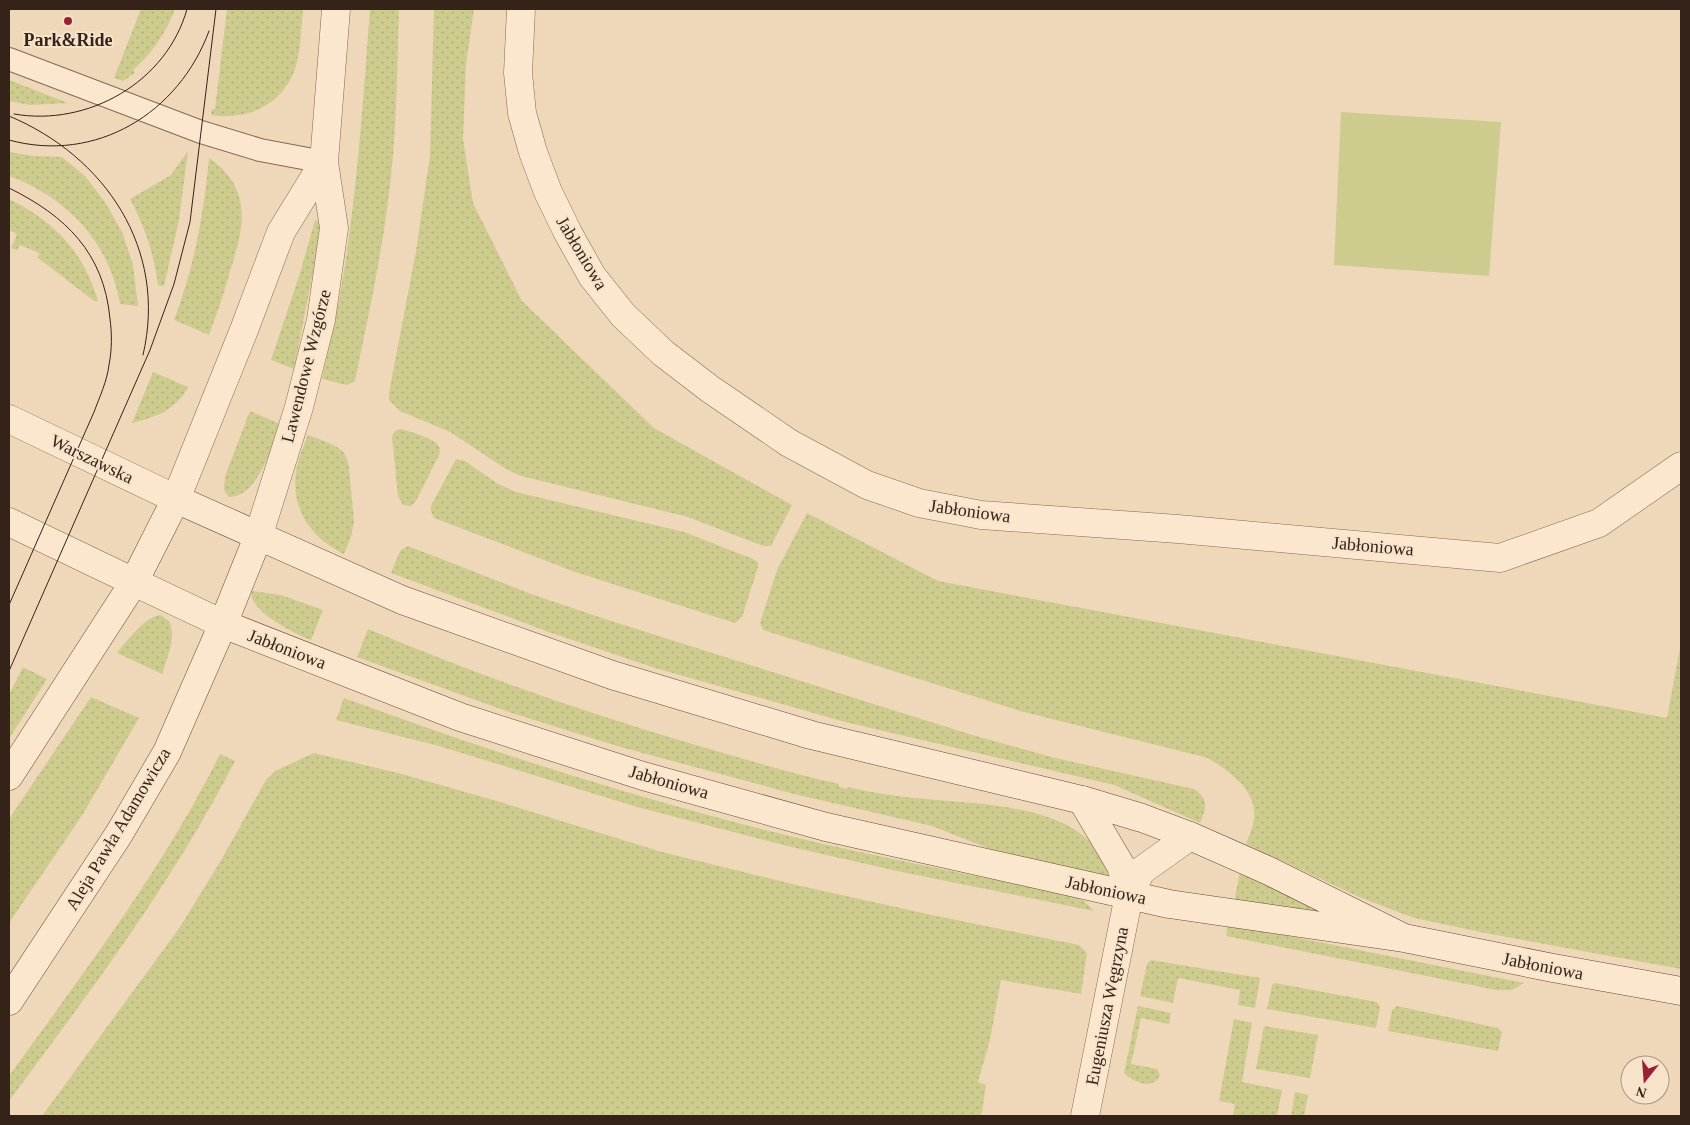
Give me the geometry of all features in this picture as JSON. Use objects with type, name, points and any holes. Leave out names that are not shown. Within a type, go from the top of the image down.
[{"type":"main road","name":"Lawendowe Wzgórze","points":[[258,537],[299,407],[321,320],[334,228],[324,162],[336,9]]},
{"type":"main road","name":"Jabłoniowa","points":[[521,9],[518,73],[522,113],[533,152],[548,192],[592,276],[630,321],[663,353],[710,389],[789,443],[867,485],[919,503],[981,515],[1178,529],[1500,558],[1599,522],[1681,466]]},
{"type":"main road","name":"Lawendowe Wzgórze","points":[[176,499],[281,232],[324,162]]},
{"type":"main road","name":"Warszawska","points":[[9,419],[176,499]]},
{"type":"main road","name":"Jabłoniowa","points":[[176,499],[402,600],[612,675],[811,734],[1082,800],[1142,818],[1190,836],[1267,870],[1404,938]]},
{"type":"main road","points":[[9,776],[134,582],[176,499]]},
{"type":"main road","points":[[9,522],[134,582]]},
{"type":"main road","name":"Aleja Pawła Adamowicza","points":[[9,1001],[119,834],[167,752],[223,624],[258,537]]},
{"type":"main road","name":"Jabłoniowa","points":[[134,582],[223,624],[460,717],[643,776],[826,826],[1169,904],[1404,938],[1562,970],[1681,991]]},
{"type":"main road","name":"Eugeniusza Węgrzyna","points":[[1082,800],[1121,866],[1129,896]]},
{"type":"main road","name":"Eugeniusza Węgrzyna","points":[[1085,1116],[1129,896],[1141,871],[1190,836]]},
{"type":"lane","points":[[9,59],[201,132],[260,150],[324,162]]},
{"type":"shaded area","points":[[141,9],[175,9],[158,42],[133,70],[135,73],[123,81],[114,78]]},
{"type":"shaded area","points":[[227,9],[303,9],[299,52],[296,66],[290,79],[283,91],[274,100],[263,107],[239,115],[211,115],[212,109],[215,109]]},
{"type":"shaded area","points":[[370,9],[399,9],[397,92],[391,176],[376,279],[355,381],[347,385],[322,379],[340,295],[352,215]]},
{"type":"shaded area","points":[[434,9],[474,9],[466,64],[463,139],[473,203],[522,301],[654,428],[792,505],[771,546],[763,546],[688,517],[521,476],[506,469],[450,432],[400,411],[389,400],[416,251],[430,156]]},
{"type":"shaded area","points":[[9,80],[68,103],[30,105],[9,101]]},
{"type":"shaded area","points":[[1341,112],[1501,122],[1489,276],[1334,265]]},
{"type":"shaded area","points":[[188,151],[179,220],[164,286],[158,285],[148,241],[130,199],[171,175]]},
{"type":"shaded area","points":[[9,152],[34,156],[62,157],[85,176],[105,202],[123,234],[133,265],[138,306],[120,304],[106,261],[96,242],[82,225],[50,197],[30,185],[9,176]]},
{"type":"shaded area","points":[[209,158],[233,182],[239,195],[242,222],[240,237],[224,294],[209,335],[174,320],[193,260]]},
{"type":"shaded area","points":[[9,199],[40,218],[65,240],[84,267],[98,301],[94,301],[38,258],[39,253],[20,245],[17,250],[11,248],[17,234],[9,230]]},
{"type":"shaded area","points":[[315,220],[320,222],[319,241],[294,369],[271,360],[301,270]]},
{"type":"shaded area","points":[[153,372],[188,387],[171,407],[157,415],[132,423]]},
{"type":"shaded area","points":[[250,411],[280,424],[268,457],[256,480],[239,495],[229,497],[224,490],[225,476]]},
{"type":"shaded area","points":[[400,429],[430,439],[437,444],[440,450],[416,501],[411,506],[403,505],[398,496],[392,436],[395,431]]},
{"type":"shaded area","points":[[308,435],[337,447],[344,453],[347,460],[354,521],[351,537],[344,554],[322,540],[313,531],[300,510],[295,486],[296,472]]},
{"type":"shaded area","points":[[456,459],[465,461],[498,484],[516,492],[684,532],[753,559],[758,562],[758,567],[742,617],[735,623],[575,572],[434,518],[431,506]]},
{"type":"shaded area","points":[[807,513],[938,581],[1667,718],[1681,642],[1681,969],[1414,918],[1359,897],[1246,844],[1254,818],[1254,808],[1251,799],[1233,775],[1208,758],[1020,711],[763,630],[760,623],[777,570]]},
{"type":"shaded area","points":[[408,546],[534,595],[608,620],[969,734],[1055,758],[1194,789],[1205,801],[1204,813],[1200,823],[1114,785],[845,722],[652,667],[546,631],[391,573],[400,551]]},
{"type":"shaded area","points":[[252,591],[281,595],[323,610],[311,640],[284,627],[264,613],[252,598]]},
{"type":"shaded area","points":[[161,615],[169,621],[172,633],[172,640],[162,674],[117,653],[142,625],[155,616]]},
{"type":"shaded area","points":[[368,629],[484,675],[563,703],[682,741],[839,784],[839,787],[906,797],[977,803],[1033,813],[1059,822],[1082,834],[1099,852],[1110,876],[1000,853],[932,826],[794,794],[617,746],[506,711],[357,657]]},
{"type":"shaded area","points":[[23,667],[47,679],[9,739],[9,695]]},
{"type":"shaded area","points":[[91,697],[139,718],[83,814],[9,923],[9,819]]},
{"type":"shaded area","points":[[344,698],[525,761],[616,789],[753,827],[843,848],[1070,895],[1084,901],[1094,911],[897,871],[787,846],[637,807],[439,746],[336,720]]},
{"type":"shaded area","points":[[314,753],[402,774],[497,801],[662,852],[801,886],[1079,945],[1087,953],[1081,994],[1001,980],[990,1040],[978,1082],[986,1085],[980,1116],[42,1116],[180,927],[220,862],[266,780],[275,771]]},
{"type":"shaded area","points":[[220,754],[235,761],[185,850],[129,936],[9,1101],[9,1076],[94,959],[148,879],[198,797]]},
{"type":"shaded area","points":[[1240,871],[1324,913],[1234,903]]},
{"type":"shaded area","points":[[1228,924],[1524,983],[1512,990],[1496,990],[1226,936]]},
{"type":"shaded area","points":[[1151,960],[1260,978],[1255,1008],[1238,1005],[1240,990],[1178,978],[1173,1003],[1140,996],[1147,964]]},
{"type":"shaded area","points":[[1275,983],[1377,1002],[1380,1007],[1376,1028],[1267,1009],[1272,985]]},
{"type":"shaded area","points":[[1138,1006],[1171,1013],[1169,1024],[1141,1018],[1131,1064],[1157,1069],[1160,1075],[1157,1080],[1148,1084],[1138,1082],[1124,1073]]},
{"type":"shaded area","points":[[1397,1006],[1498,1028],[1502,1032],[1498,1051],[1388,1031],[1392,1010]]},
{"type":"shaded area","points":[[1234,1019],[1252,1023],[1242,1082],[1282,1090],[1277,1116],[1233,1116],[1235,1104],[1219,1101]]},
{"type":"shaded area","points":[[1264,1026],[1318,1035],[1310,1078],[1256,1069]]},
{"type":"shaded area","points":[[1295,1092],[1308,1095],[1304,1116],[1291,1116]]},
{"type":"tram line","points":[[14,114],[42,116],[69,113],[96,106],[121,94],[143,78],[162,58],[177,35],[187,9]]},
{"type":"tram line","points":[[9,671],[150,350],[174,284],[190,222],[216,9]]},
{"type":"tram line","points":[[9,140],[41,146],[73,145],[103,138],[130,125],[155,108],[177,86],[195,60],[209,31]]},
{"type":"tram line","points":[[9,116],[43,133],[74,155],[100,181],[121,211],[137,243],[146,279],[148,316],[143,355]]},
{"type":"tram line","points":[[9,188],[48,211],[79,239],[100,275],[111,325],[110,359],[103,388],[9,605]]},
{"type":"place","name":"Park&Ride","points":[[68,21]]}]
